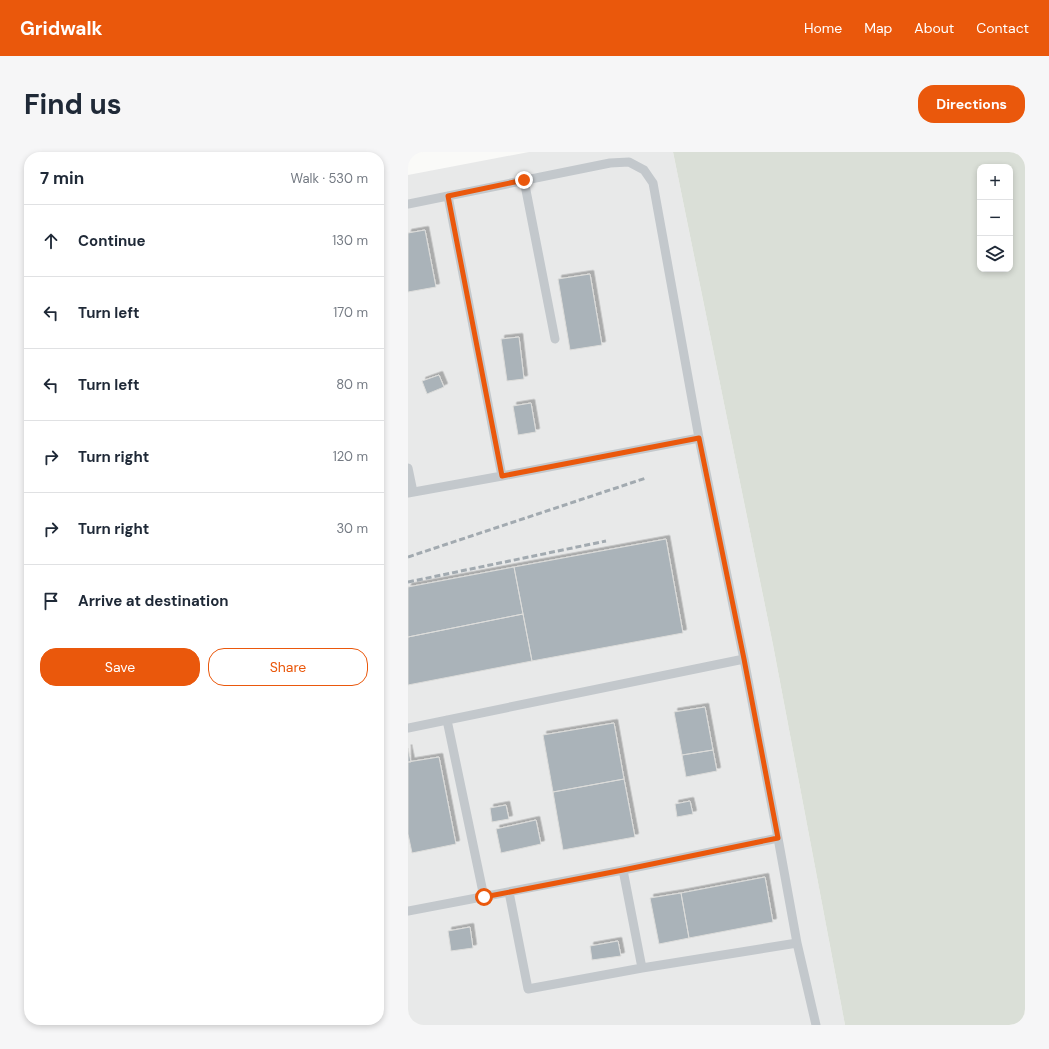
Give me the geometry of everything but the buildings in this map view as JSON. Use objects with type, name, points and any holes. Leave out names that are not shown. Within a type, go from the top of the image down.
[{"type":"lane","points":[[408,204],[610,163],[629,162],[644,170],[653,183],[699,438],[744,659],[797,943],[816,1025]]},
{"type":"lane","points":[[524,180],[555,339]]},
{"type":"lane","points":[[448,196],[502,476]]},
{"type":"lane","points":[[408,468],[411,492],[699,438]]},
{"type":"lane","points":[[408,728],[744,659]]},
{"type":"lane","points":[[446,720],[484,897]]},
{"type":"lane","points":[[408,911],[623,870],[778,838]]},
{"type":"lane","points":[[623,870],[642,968]]},
{"type":"lane","points":[[509,892],[528,989],[642,968],[797,943]]},
{"type":"shaded area","points":[[529,152],[673,152],[773,645],[845,1025],[408,1025],[408,175]]},
{"type":"shaded area","points":[[673,152],[1025,152],[1025,1025],[845,1025],[773,645]]},
{"type":"railway","points":[[408,557],[646,478]]},
{"type":"railway","points":[[408,582],[606,541]]},
{"type":"route","points":[[484,897],[778,838],[744,659],[699,438],[502,476],[448,196],[524,180]]}]
